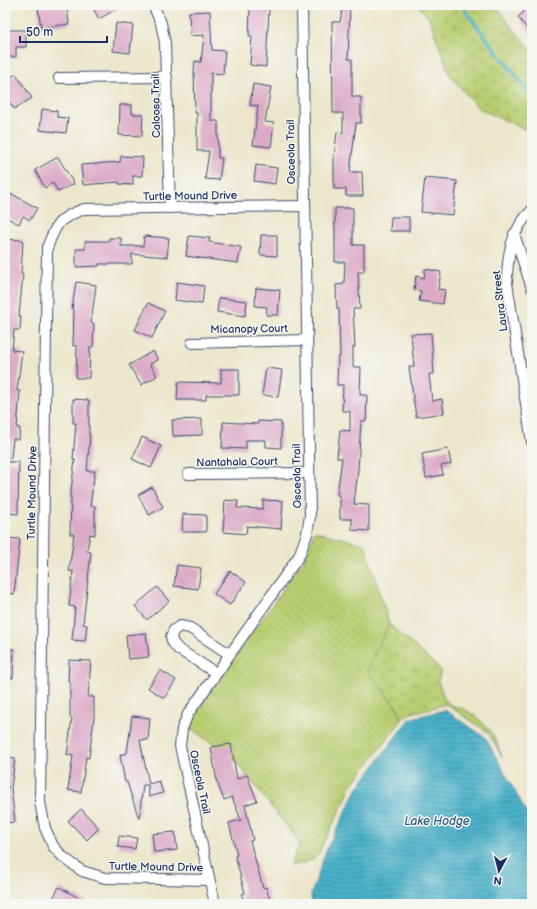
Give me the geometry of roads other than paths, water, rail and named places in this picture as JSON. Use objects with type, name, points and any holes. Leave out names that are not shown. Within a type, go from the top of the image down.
[{"type":"street","name":"Caloosa Trail","points":[[153,5],[161,23],[166,43],[170,208]]},
{"type":"street","name":"Osceola Trail","points":[[215,904],[180,746],[182,729],[188,714],[299,556],[307,534],[310,516],[302,5]]},
{"type":"street","points":[[59,78],[167,77]]},
{"type":"street","name":"Turtle Mound Drive","points":[[209,880],[105,878],[82,871],[53,846],[45,828],[40,802],[47,248],[55,228],[68,215],[84,209],[304,206]]},
{"type":"street","name":"Laura Street","points":[[532,210],[514,234],[508,258],[507,283],[532,442]]},
{"type":"street","points":[[514,234],[532,288]]},
{"type":"street","name":"Micanopy Court","points":[[192,343],[307,340]]},
{"type":"street","name":"Nantahala Court","points":[[188,474],[309,473]]},
{"type":"street","points":[[216,674],[178,649],[172,643],[171,637],[174,630],[180,626],[190,628],[229,654]]},
{"type":"water","name":"Lake Hodge","points":[[445,710],[485,737],[528,815],[532,845],[532,904],[312,904],[311,895],[327,848],[358,788],[409,719]]},
{"type":"waterway","points":[[461,5],[532,95]]}]
